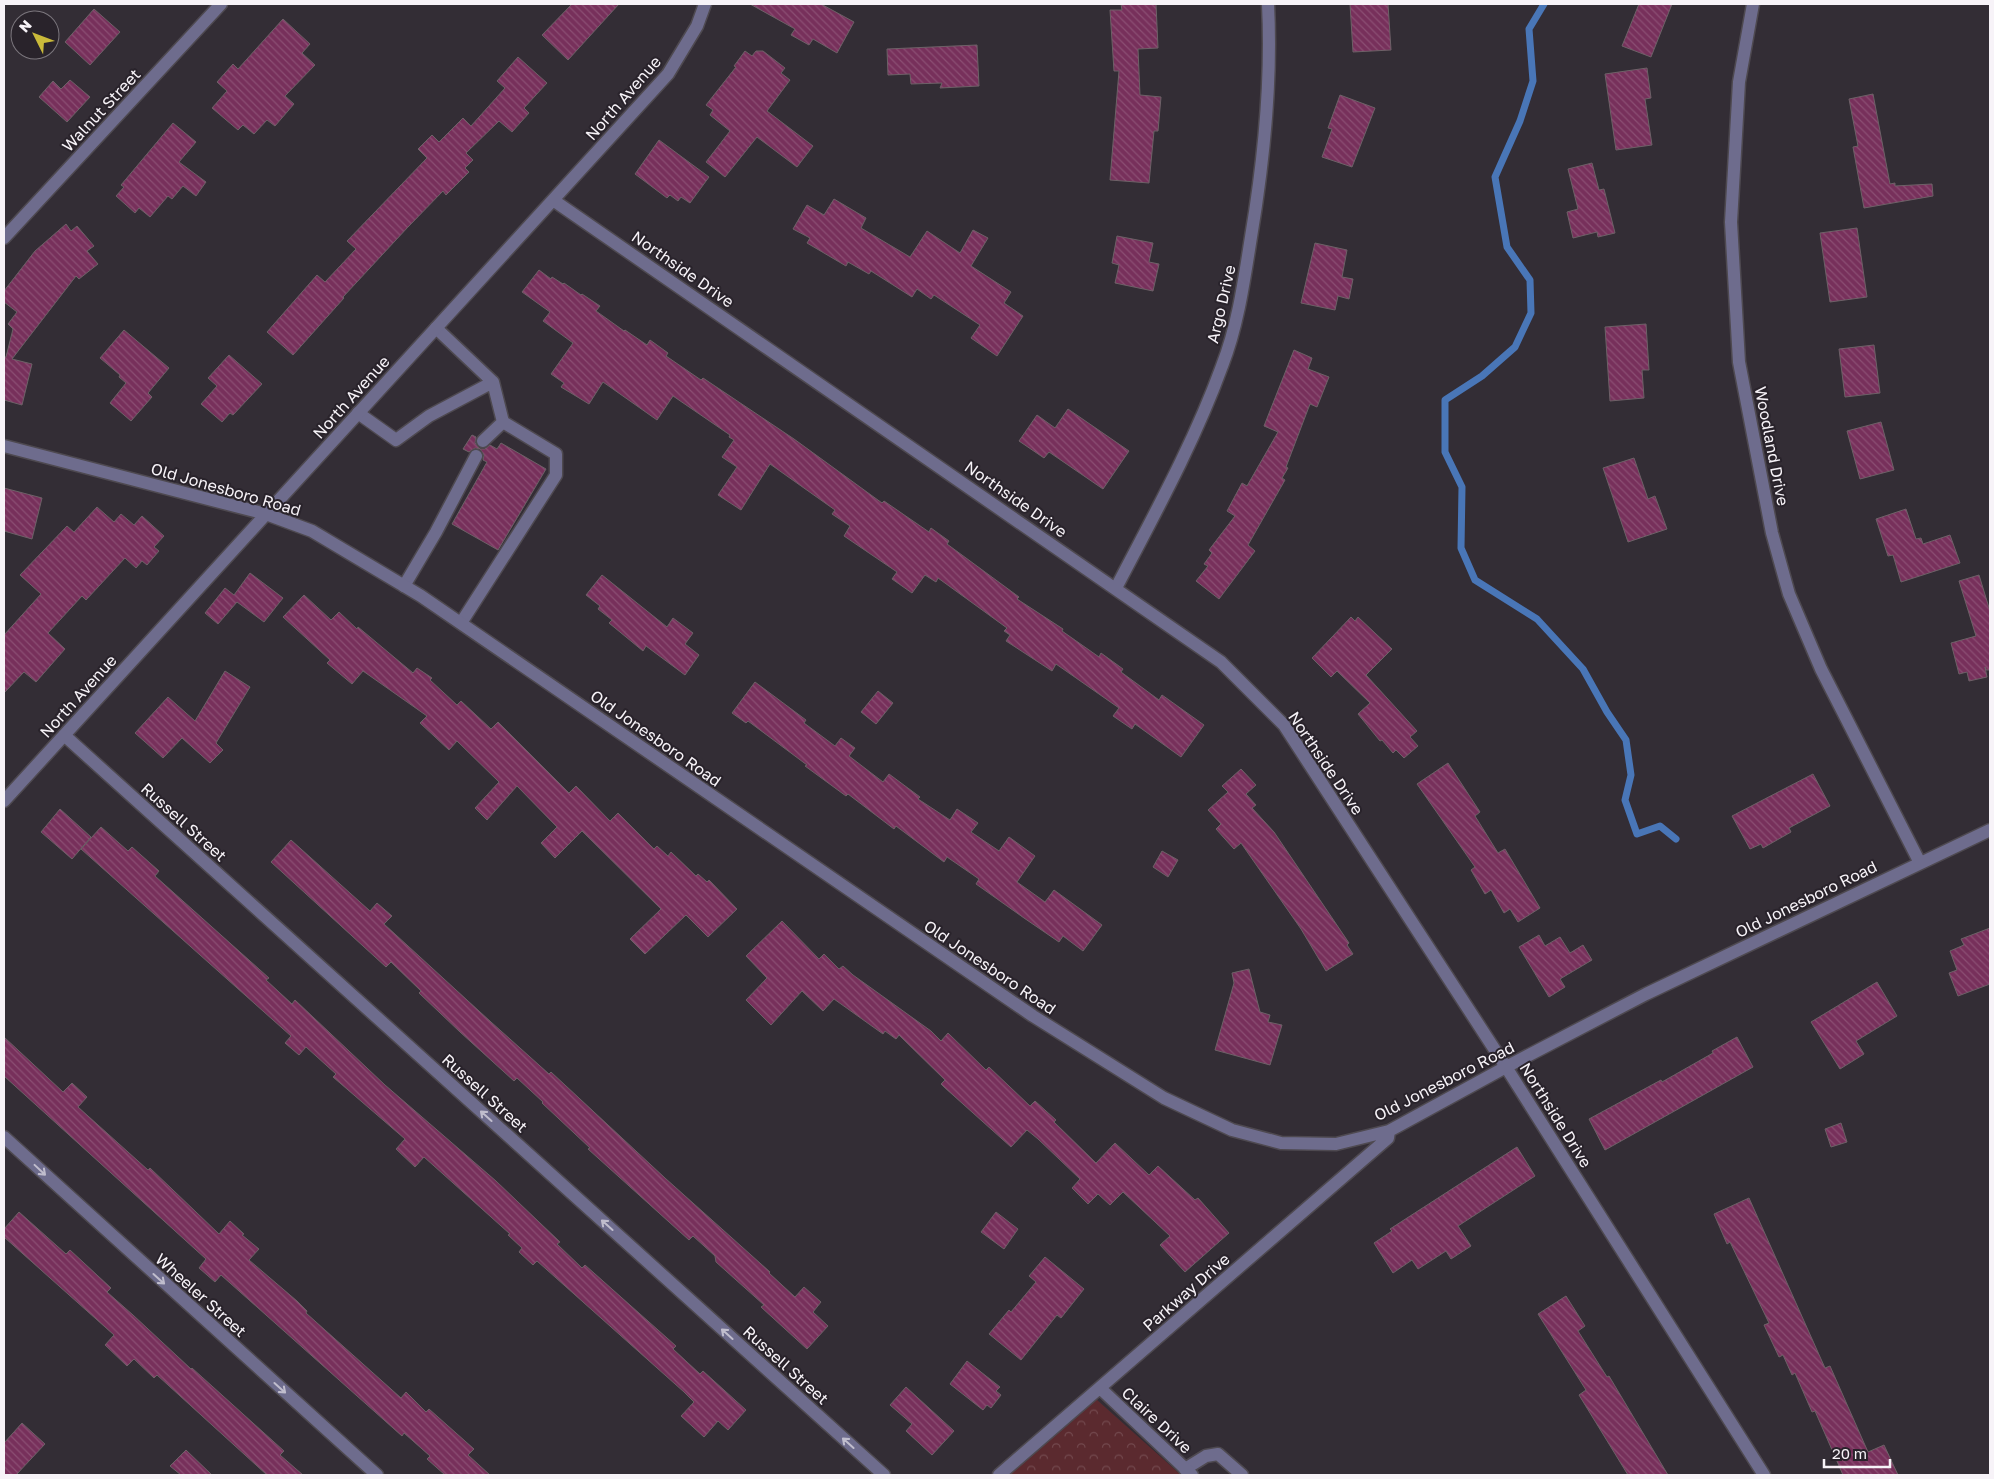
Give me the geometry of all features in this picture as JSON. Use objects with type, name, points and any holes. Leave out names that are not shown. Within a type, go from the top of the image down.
[{"type":"street","name":"Walnut Street","points":[[4,238],[221,4]]},
{"type":"street","name":"North Avenue","points":[[4,801],[668,74],[697,26],[705,4]]},
{"type":"street","name":"Argo Drive","points":[[1116,588],[1188,449],[1223,365],[1241,300],[1261,176],[1268,103],[1268,4]]},
{"type":"street","name":"Woodland Drive","points":[[1753,4],[1739,82],[1731,222],[1739,362],[1772,534],[1789,594],[1821,669],[1920,863]]},
{"type":"street","name":"Northside Drive","points":[[553,200],[1221,662],[1284,725],[1506,1067],[1764,1475]]},
{"type":"street","points":[[436,328],[493,382],[503,422],[556,454],[556,475],[461,623]]},
{"type":"street","points":[[358,413],[396,440],[429,416],[493,382]]},
{"type":"street","points":[[483,441],[503,422]]},
{"type":"street","name":"Old Jonesboro Road","points":[[4,446],[266,514],[312,531],[404,586],[461,623],[1033,1016],[1164,1098],[1232,1130],[1281,1143],[1336,1144],[1390,1131],[1506,1067],[1646,994],[1990,830]]},
{"type":"street","points":[[404,586],[436,532],[476,456]]},
{"type":"street","name":"Russell Street","points":[[64,735],[884,1475]]},
{"type":"street","name":"Parkway Drive","points":[[999,1475],[1388,1138],[1390,1131]]},
{"type":"street","name":"Wheeler Street","points":[[4,1137],[377,1475]]},
{"type":"street","name":"Claire Drive","points":[[1100,1388],[1189,1472]]},
{"type":"street","points":[[1189,1472],[1206,1456],[1218,1454],[1242,1475]]},
{"type":"green space","points":[[1096,1399],[1181,1475],[1007,1475]]},
{"type":"building","points":[[572,4],[619,4],[568,60],[542,35]]},
{"type":"building","points":[[750,4],[821,4],[854,22],[837,53],[813,39],[809,45],[791,35],[795,29]]},
{"type":"building","points":[[1121,4],[1156,4],[1158,48],[1138,49],[1140,95],[1161,97],[1158,131],[1154,131],[1149,183],[1110,180],[1119,71],[1114,71],[1110,10],[1122,10]]},
{"type":"building","points":[[1350,4],[1388,4],[1391,50],[1353,52]]},
{"type":"building","points":[[1639,4],[1672,4],[1651,57],[1622,46]]},
{"type":"building","points":[[94,9],[120,32],[90,65],[65,42]]},
{"type":"building","points":[[283,19],[310,44],[302,53],[315,65],[285,96],[294,104],[275,126],[267,120],[254,134],[243,125],[238,130],[212,108],[227,91],[217,82],[233,64],[238,69]]},
{"type":"building","points":[[977,45],[979,86],[940,88],[942,83],[911,84],[910,74],[888,75],[887,49]]},
{"type":"building","points":[[745,51],[752,56],[756,51],[763,51],[785,68],[781,73],[790,80],[767,111],[813,146],[797,167],[757,137],[725,177],[706,162],[730,131],[710,115],[713,110],[706,105],[736,67],[734,66]]},
{"type":"building","points":[[518,57],[547,83],[524,108],[529,113],[512,132],[499,121],[466,153],[473,160],[465,168],[469,172],[446,195],[443,191],[408,227],[343,297],[293,355],[267,332],[317,275],[325,282],[356,249],[347,241],[427,158],[418,149],[432,135],[439,142],[463,118],[471,126],[505,88],[497,81]]},
{"type":"building","points":[[1647,68],[1651,98],[1645,99],[1652,145],[1616,150],[1605,74]]},
{"type":"building","points":[[70,80],[90,97],[67,122],[39,97],[53,81],[61,89]]},
{"type":"building","points":[[1873,94],[1890,184],[1895,183],[1895,186],[1932,184],[1933,196],[1864,208],[1853,147],[1858,146],[1849,99]]},
{"type":"building","points":[[1340,95],[1375,108],[1352,167],[1322,157],[1332,129],[1328,128]]},
{"type":"building","points":[[173,123],[196,142],[179,162],[206,182],[196,196],[183,186],[172,199],[168,196],[150,217],[139,208],[135,213],[116,196],[124,187],[121,185]]},
{"type":"building","points":[[659,140],[709,177],[690,203],[681,197],[678,201],[670,195],[667,198],[635,174]]},
{"type":"building","points":[[1592,163],[1599,190],[1604,189],[1615,233],[1598,237],[1597,232],[1573,238],[1567,212],[1578,209],[1568,169]]},
{"type":"building","points":[[834,199],[866,218],[861,228],[910,257],[927,231],[960,253],[973,230],[988,238],[971,266],[1011,292],[1004,303],[1023,316],[997,356],[971,338],[980,325],[934,295],[931,299],[917,289],[912,297],[871,271],[869,274],[848,262],[846,266],[807,243],[810,238],[793,229],[807,205],[824,215]]},
{"type":"building","points":[[66,224],[71,231],[77,226],[94,246],[87,251],[98,264],[79,279],[76,276],[12,359],[32,364],[22,405],[4,400],[4,357],[6,357],[13,329],[8,324],[17,312],[4,302],[4,291],[35,251]]},
{"type":"building","points":[[1857,228],[1867,297],[1830,302],[1820,233]]},
{"type":"building","points":[[1117,236],[1153,243],[1149,262],[1159,264],[1153,291],[1115,283],[1119,265],[1112,263]]},
{"type":"building","points":[[1315,243],[1347,250],[1342,277],[1353,279],[1349,299],[1338,296],[1335,310],[1301,303]]},
{"type":"building","points":[[539,270],[551,279],[552,277],[564,283],[600,306],[596,311],[624,331],[647,345],[650,340],[668,353],[666,356],[701,380],[703,378],[794,439],[882,503],[884,501],[929,532],[931,528],[949,541],[947,544],[1019,597],[1017,599],[1063,629],[1062,631],[1099,657],[1101,653],[1123,669],[1121,672],[1159,700],[1162,695],[1204,725],[1181,757],[1135,724],[1132,729],[1113,716],[1119,708],[1056,664],[1052,671],[1006,641],[1010,635],[1004,631],[1007,628],[938,578],[936,582],[925,575],[912,593],[892,579],[897,572],[844,536],[850,526],[832,514],[835,510],[770,464],[741,510],[718,495],[737,467],[722,457],[734,440],[729,437],[730,435],[673,396],[657,420],[603,382],[589,404],[561,387],[564,383],[551,374],[573,343],[543,321],[550,312],[522,292]]},
{"type":"building","points":[[1646,324],[1649,370],[1642,370],[1644,398],[1610,401],[1605,327]]},
{"type":"building","points":[[124,330],[169,368],[148,393],[152,397],[131,421],[110,403],[126,383],[119,377],[120,375],[100,358]]},
{"type":"building","points":[[1874,345],[1880,393],[1845,397],[1839,349]]},
{"type":"building","points":[[1294,350],[1312,358],[1308,369],[1329,377],[1317,407],[1310,404],[1286,467],[1288,468],[1282,478],[1285,480],[1248,545],[1255,551],[1219,599],[1196,581],[1208,566],[1204,564],[1212,553],[1209,550],[1235,516],[1227,511],[1242,483],[1247,486],[1278,432],[1264,426]]},
{"type":"building","points":[[229,355],[262,384],[233,415],[230,413],[222,422],[201,404],[217,386],[208,378]]},
{"type":"building","points":[[1068,409],[1129,451],[1103,489],[1049,452],[1044,458],[1019,441],[1037,415],[1055,428]]},
{"type":"building","points":[[1881,422],[1894,470],[1860,479],[1847,431]]},
{"type":"building","points":[[472,435],[476,437],[475,443],[480,449],[475,448],[469,452],[463,449]]},
{"type":"building","points":[[501,443],[546,469],[498,550],[452,524],[487,462],[483,460],[484,455],[480,449],[485,449],[490,445],[497,449]]},
{"type":"building","points":[[1634,458],[1648,499],[1655,496],[1667,529],[1628,542],[1603,468]]},
{"type":"building","points":[[4,488],[42,498],[32,539],[4,531]]},
{"type":"building","points":[[97,507],[114,522],[121,514],[134,525],[142,516],[164,536],[154,547],[159,551],[147,565],[142,561],[136,568],[125,558],[86,600],[82,596],[48,633],[65,649],[36,682],[24,672],[4,693],[4,635],[41,594],[20,575],[67,526],[74,532]]},
{"type":"building","points":[[1906,509],[1916,539],[1921,538],[1923,544],[1950,535],[1960,563],[1901,582],[1893,555],[1888,556],[1876,519]]},
{"type":"building","points":[[250,573],[283,598],[264,622],[237,602],[218,624],[205,613],[225,588],[234,595]]},
{"type":"building","points":[[602,575],[667,627],[673,618],[693,633],[685,644],[699,655],[685,675],[646,646],[643,651],[609,623],[612,620],[598,609],[600,606],[586,595]]},
{"type":"building","points":[[1979,575],[1990,611],[1990,670],[1986,670],[1985,667],[1987,677],[1969,681],[1967,672],[1959,674],[1951,643],[1976,636],[1959,581]]},
{"type":"building","points":[[304,595],[331,620],[339,612],[357,629],[358,627],[413,673],[417,668],[432,678],[430,680],[457,705],[461,701],[491,729],[498,722],[569,793],[576,786],[610,821],[618,813],[654,849],[657,846],[668,856],[671,852],[696,876],[698,874],[707,882],[709,880],[737,909],[708,937],[686,915],[645,954],[630,939],[661,909],[582,831],[555,858],[541,843],[557,827],[517,786],[487,820],[475,808],[499,782],[457,741],[449,750],[420,723],[427,716],[363,671],[352,684],[327,663],[330,660],[283,617]]},
{"type":"building","points":[[1351,617],[1355,621],[1358,617],[1392,649],[1366,675],[1417,731],[1410,737],[1418,746],[1404,758],[1396,750],[1393,753],[1382,740],[1380,741],[1358,714],[1370,703],[1337,671],[1331,677],[1312,658]]},
{"type":"building","points":[[225,671],[250,687],[216,743],[223,750],[210,763],[182,738],[163,758],[135,733],[168,697],[195,721]]},
{"type":"building","points":[[755,682],[806,720],[804,723],[835,746],[841,738],[855,748],[849,756],[883,782],[889,774],[920,797],[918,799],[950,820],[957,809],[978,823],[971,832],[999,851],[1009,837],[1035,856],[1017,882],[1045,902],[1054,890],[1102,925],[1083,951],[1063,936],[1059,942],[976,884],[979,879],[947,857],[944,862],[896,826],[894,829],[848,794],[846,796],[805,766],[807,765],[748,721],[746,723],[732,713]]},
{"type":"building","points":[[878,691],[893,703],[876,724],[861,712]]},
{"type":"building","points":[[1448,763],[1480,812],[1475,816],[1498,853],[1505,849],[1540,908],[1518,922],[1510,909],[1504,913],[1491,890],[1485,894],[1471,870],[1475,867],[1417,784]]},
{"type":"building","points":[[1241,769],[1256,785],[1246,794],[1256,805],[1252,808],[1274,832],[1349,943],[1347,945],[1353,954],[1326,971],[1301,929],[1241,843],[1234,849],[1216,829],[1221,824],[1208,810],[1228,792],[1222,786]]},
{"type":"building","points":[[1813,774],[1830,806],[1789,828],[1791,832],[1763,848],[1761,844],[1750,849],[1732,816]]},
{"type":"building","points":[[60,809],[91,837],[72,859],[41,832]]},
{"type":"building","points":[[101,827],[128,851],[132,847],[159,871],[155,876],[269,978],[266,980],[292,1004],[295,1000],[385,1085],[496,1181],[560,1242],[557,1244],[582,1268],[585,1265],[676,1346],[673,1349],[700,1374],[703,1371],[746,1410],[728,1430],[718,1421],[704,1437],[681,1416],[694,1402],[684,1392],[537,1261],[533,1265],[519,1252],[522,1248],[508,1235],[510,1234],[424,1157],[415,1167],[396,1149],[405,1139],[333,1077],[336,1074],[306,1047],[299,1055],[285,1043],[291,1036],[81,849]]},
{"type":"building","points":[[291,840],[370,911],[377,903],[392,916],[384,924],[549,1074],[551,1072],[795,1297],[804,1287],[821,1302],[813,1312],[828,1326],[807,1349],[761,1307],[764,1305],[716,1262],[715,1256],[693,1236],[689,1240],[588,1149],[590,1148],[517,1078],[514,1081],[460,1032],[419,993],[421,991],[391,962],[386,967],[271,862]]},
{"type":"building","points":[[1162,851],[1178,860],[1168,877],[1153,867]]},
{"type":"building","points":[[782,921],[819,959],[824,954],[839,969],[843,966],[931,1031],[941,1041],[948,1033],[986,1070],[989,1067],[1030,1106],[1035,1101],[1056,1120],[1054,1122],[1096,1163],[1115,1143],[1149,1175],[1158,1166],[1195,1200],[1198,1198],[1229,1233],[1185,1272],[1160,1245],[1170,1236],[1123,1192],[1110,1205],[1098,1194],[1088,1204],[1072,1188],[1080,1179],[1038,1139],[1027,1130],[1011,1147],[941,1084],[945,1080],[899,1035],[896,1039],[885,1031],[883,1034],[834,999],[823,1011],[802,991],[771,1025],[746,1000],[767,978],[746,956]]},
{"type":"building","points":[[1990,928],[1990,984],[1958,996],[1949,973],[1957,970],[1950,951],[1964,945],[1961,939]]},
{"type":"building","points":[[1539,935],[1545,946],[1560,937],[1570,953],[1583,945],[1592,960],[1560,979],[1565,987],[1549,997],[1519,947]]},
{"type":"building","points":[[1249,969],[1260,1012],[1270,1015],[1268,1022],[1282,1025],[1270,1065],[1215,1050],[1234,983],[1232,973]]},
{"type":"building","points":[[1877,982],[1897,1016],[1856,1041],[1864,1054],[1840,1069],[1811,1022]]},
{"type":"building","points":[[4,1037],[63,1092],[72,1083],[87,1097],[78,1107],[148,1170],[150,1168],[219,1234],[230,1221],[244,1234],[242,1235],[259,1249],[249,1260],[297,1301],[307,1311],[306,1313],[401,1398],[406,1392],[426,1412],[429,1409],[474,1449],[468,1455],[490,1475],[445,1475],[427,1459],[430,1456],[404,1433],[402,1436],[221,1275],[215,1282],[199,1268],[206,1259],[4,1076]]},
{"type":"building","points":[[1737,1037],[1753,1067],[1605,1150],[1589,1119],[1661,1080],[1662,1082]]},
{"type":"building","points":[[1841,1123],[1847,1142],[1831,1147],[1825,1129]]},
{"type":"building","points":[[1517,1147],[1535,1176],[1458,1226],[1471,1246],[1451,1259],[1446,1251],[1418,1269],[1412,1260],[1393,1273],[1374,1243],[1392,1231],[1390,1229]]},
{"type":"building","points":[[1749,1198],[1825,1368],[1830,1366],[1868,1452],[1884,1445],[1898,1475],[1843,1475],[1815,1411],[1812,1412],[1795,1373],[1792,1375],[1783,1355],[1779,1357],[1764,1325],[1769,1323],[1730,1242],[1727,1244],[1714,1214]]},
{"type":"building","points":[[19,1212],[66,1254],[70,1250],[111,1288],[107,1292],[284,1451],[280,1455],[303,1475],[267,1475],[157,1375],[154,1378],[134,1359],[127,1366],[105,1345],[114,1335],[4,1237],[4,1229]]},
{"type":"building","points":[[996,1212],[1018,1229],[1004,1249],[981,1232]]},
{"type":"building","points":[[1045,1257],[1084,1289],[1061,1318],[1057,1315],[1021,1360],[989,1334],[1009,1310],[1011,1312],[1036,1282],[1029,1276]]},
{"type":"building","points":[[1566,1296],[1585,1326],[1578,1331],[1607,1377],[1609,1376],[1668,1475],[1628,1475],[1579,1395],[1586,1390],[1538,1314]]},
{"type":"building","points":[[967,1361],[1000,1387],[996,1391],[1001,1395],[991,1408],[987,1405],[983,1410],[950,1384]]},
{"type":"building","points":[[906,1387],[954,1431],[932,1455],[906,1431],[912,1424],[890,1405]]},
{"type":"building","points":[[22,1423],[45,1444],[16,1475],[4,1475],[4,1443]]},
{"type":"building","points":[[186,1450],[212,1475],[181,1475],[170,1466]]},
{"type":"waterway","points":[[1544,4],[1529,29],[1533,81],[1520,121],[1495,177],[1507,247],[1530,280],[1531,313],[1515,347],[1482,376],[1445,400],[1445,452],[1462,487],[1461,548],[1475,580],[1537,619],[1583,669],[1607,712],[1626,740],[1631,775],[1625,800],[1637,834],[1660,826],[1676,839]]}]
